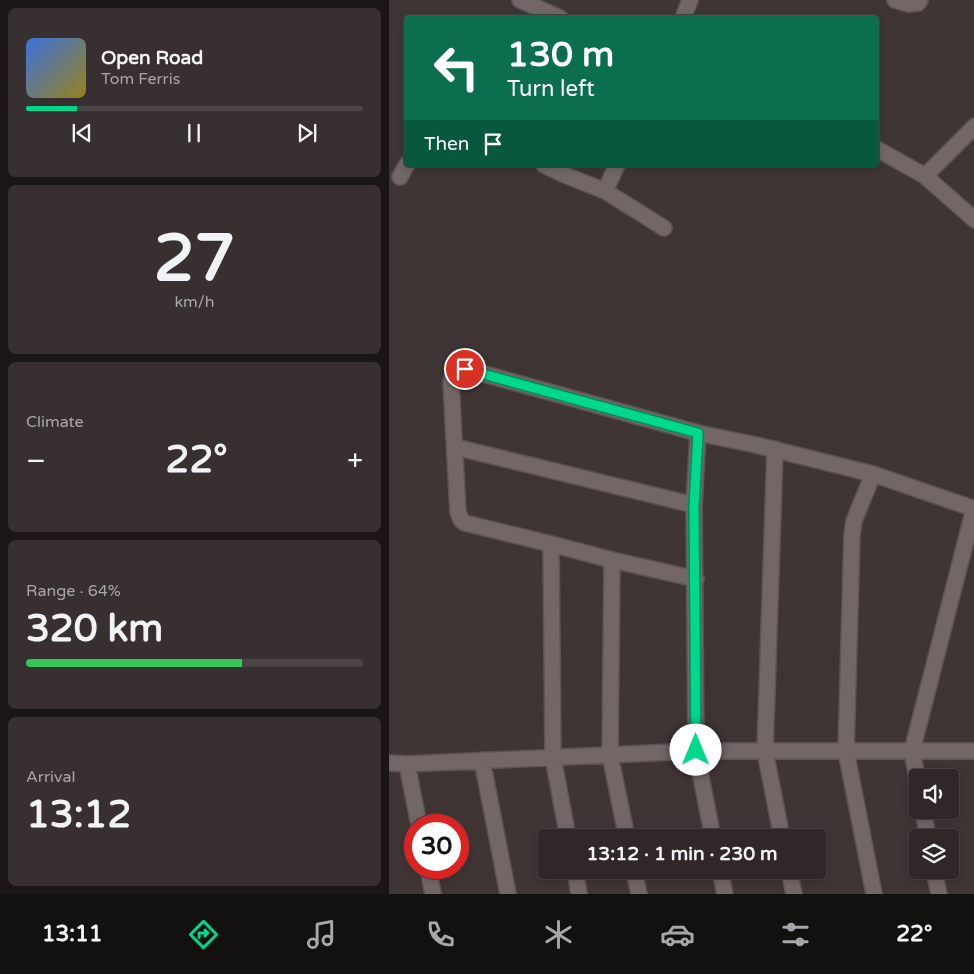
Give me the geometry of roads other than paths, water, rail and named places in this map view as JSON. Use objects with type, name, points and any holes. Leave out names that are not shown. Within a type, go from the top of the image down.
[{"type":"street","points":[[520,0],[553,15]]},
{"type":"street","points":[[684,15],[690,0]]},
{"type":"street","points":[[895,0],[908,4],[918,3],[921,0]]},
{"type":"street","points":[[925,176],[974,126]]},
{"type":"street","points":[[879,150],[925,176],[972,213]]},
{"type":"street","points":[[548,167],[605,191],[664,228]]},
{"type":"street","points":[[605,191],[616,167]]},
{"type":"street","points":[[696,579],[612,560],[465,523],[461,520],[458,512],[451,382],[455,372],[465,369],[698,433],[775,449],[873,474],[974,509],[911,750],[915,769]]},
{"type":"street","points":[[698,433],[694,506],[696,750],[711,829]]},
{"type":"street","points":[[455,447],[694,506]]},
{"type":"street","points":[[775,449],[765,751],[781,829]]},
{"type":"street","points":[[873,474],[854,521],[851,535],[846,751],[874,894]]},
{"type":"street","points":[[551,544],[553,757],[566,829]]},
{"type":"street","points":[[612,560],[610,754],[625,829]]},
{"type":"street","points":[[389,763],[407,764],[696,750],[974,751]]},
{"type":"street","points":[[482,760],[508,894]]},
{"type":"street","points":[[407,764],[417,814]]},
{"type":"street","points":[[430,879],[433,894]]},
{"type":"street","points":[[576,879],[579,894]]},
{"type":"street","points":[[636,879],[639,894]]},
{"type":"street","points":[[722,879],[725,894]]},
{"type":"street","points":[[791,879],[794,894]]},
{"type":"street","points":[[936,879],[939,894]]}]
